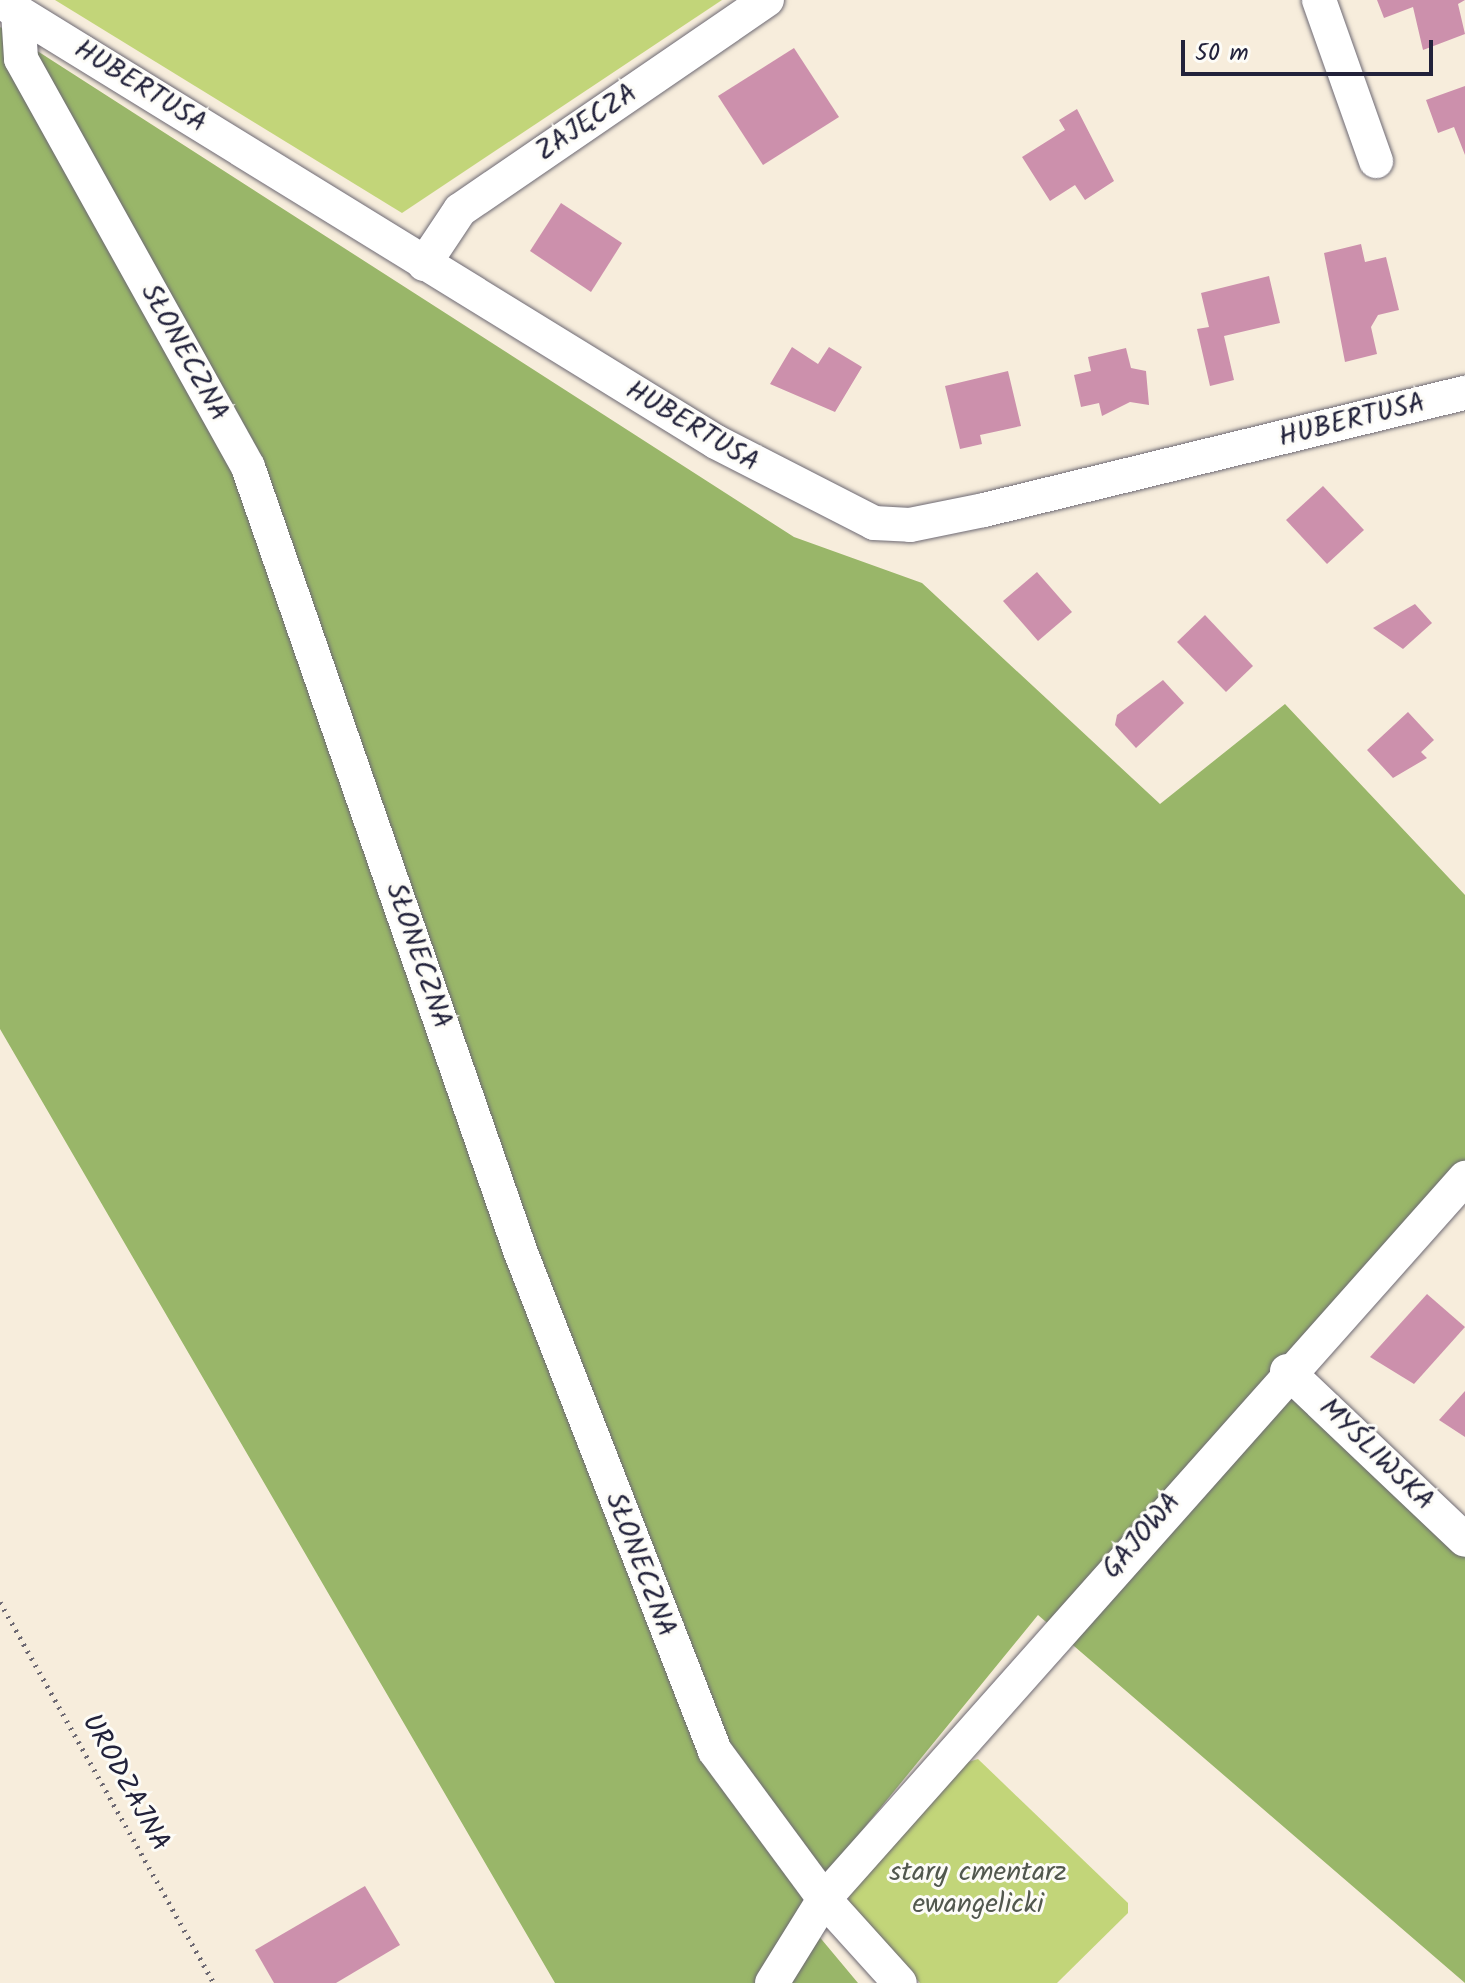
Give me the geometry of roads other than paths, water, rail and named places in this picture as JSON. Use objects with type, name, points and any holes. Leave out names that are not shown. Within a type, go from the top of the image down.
[{"type":"street","name":"ZAJĘCZA","points":[[424,264],[460,210],[767,0]]},
{"type":"street","points":[[1319,0],[1376,161]]},
{"type":"street","name":"HUBERTUSA","points":[[9,6],[424,264],[790,485],[874,523],[910,525],[984,510],[1465,393]]},
{"type":"street","name":"SŁONECZNA","points":[[9,6],[21,59],[248,467],[521,1253],[715,1751],[824,1899],[900,1983]]},
{"type":"street","name":"GAJOWA","points":[[824,1899],[1287,1371],[1465,1178]]},
{"type":"street","name":"MYŚLIWSKA","points":[[1287,1371],[1465,1540]]},
{"type":"street","points":[[772,1983],[824,1899]]},
{"type":"park label","name":"stary cmentarz ewangelicki","points":[[978,1889]]}]
